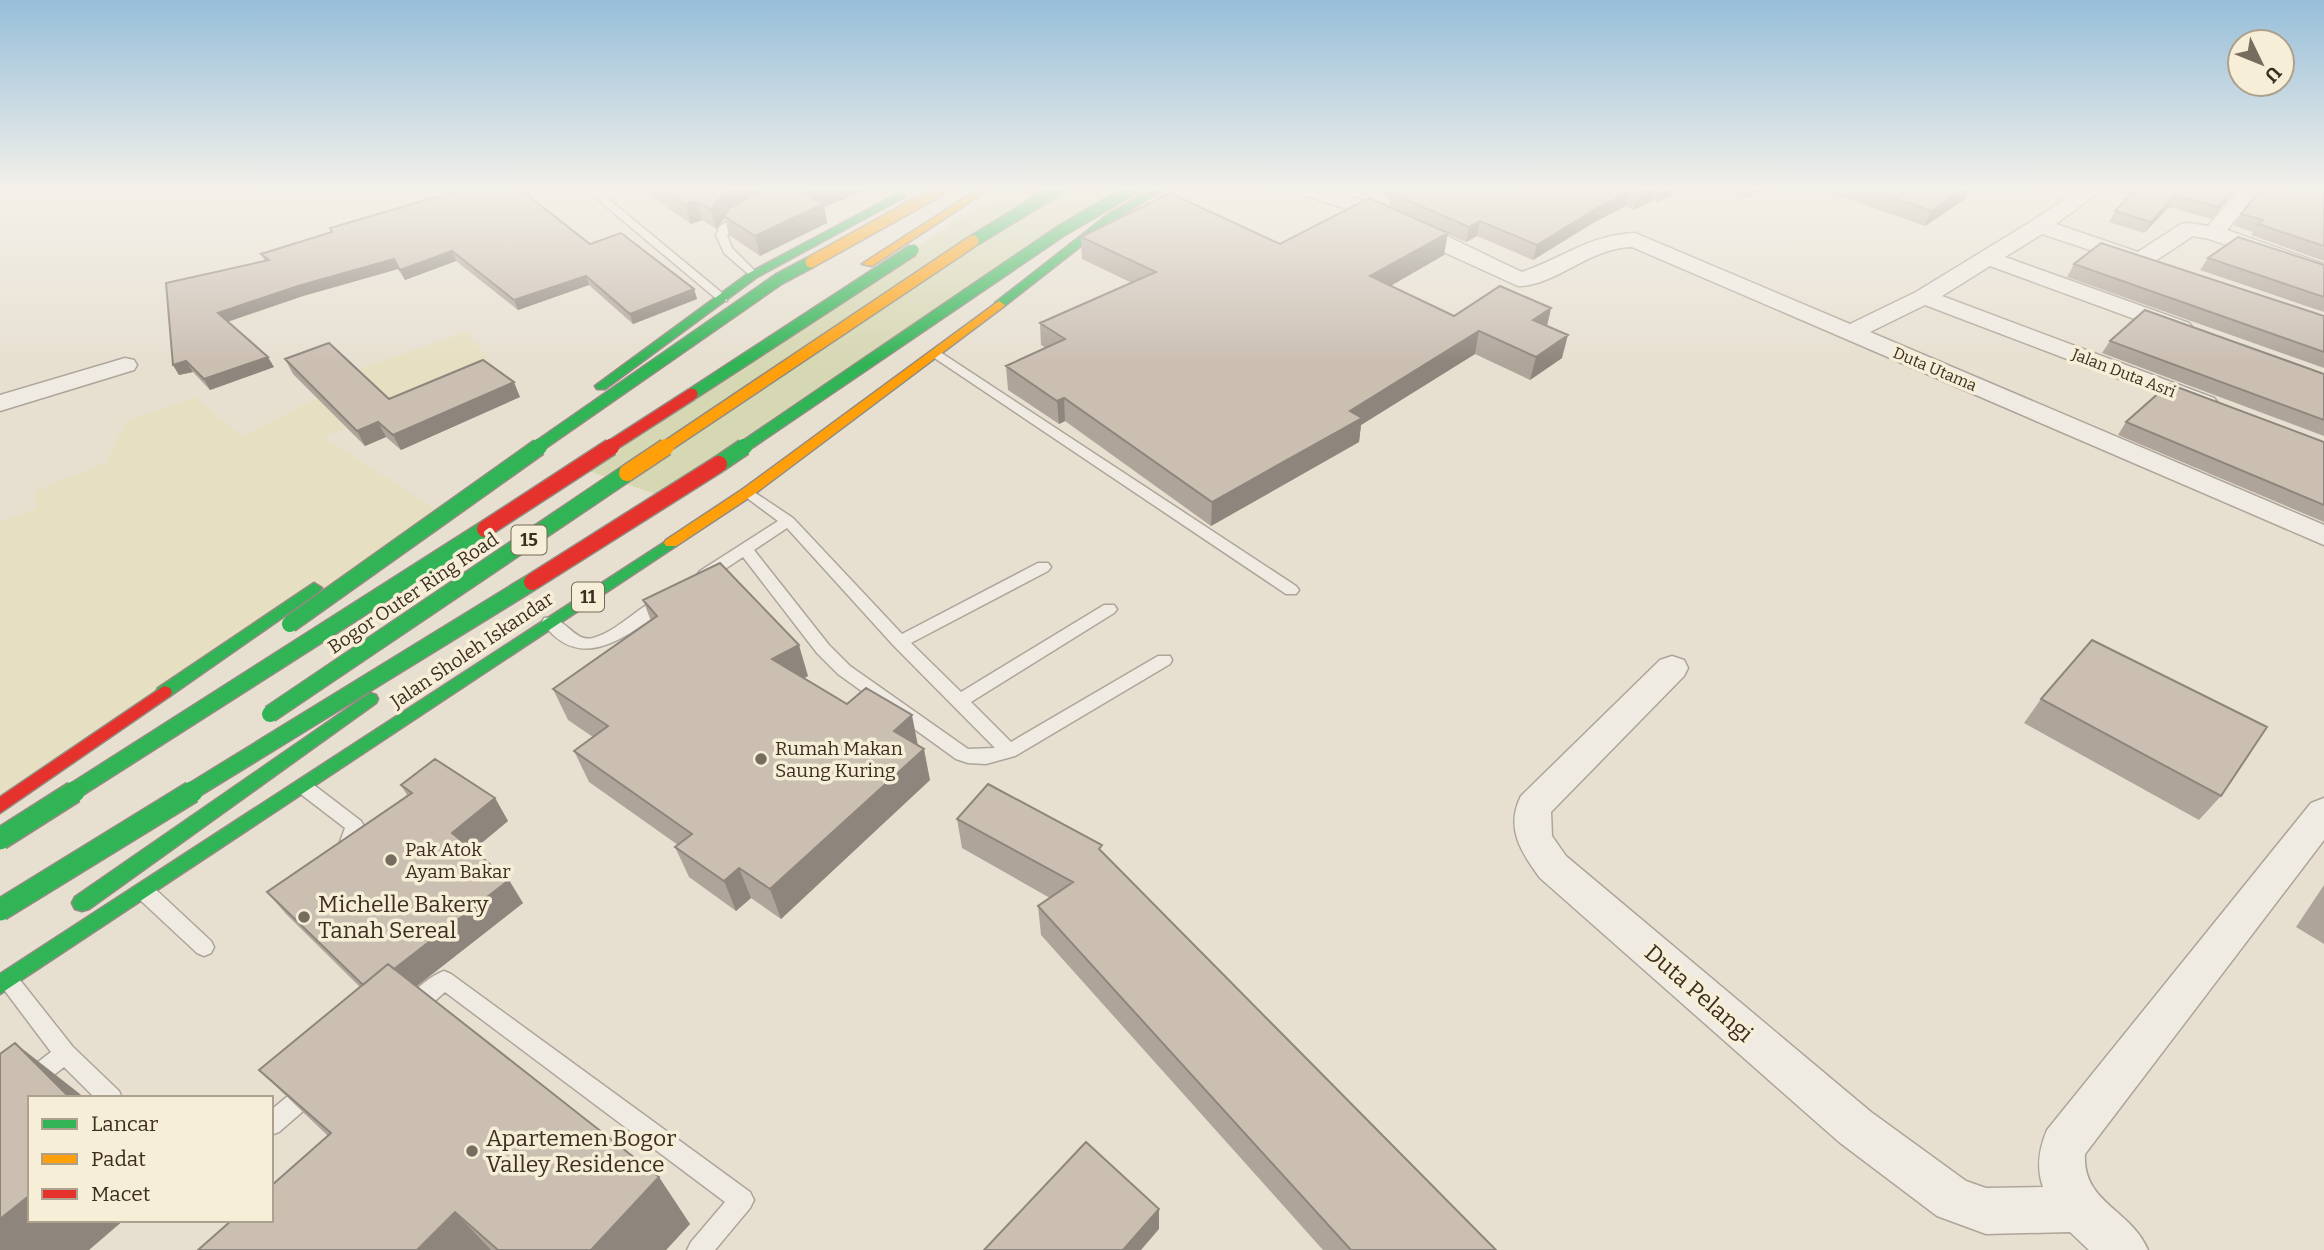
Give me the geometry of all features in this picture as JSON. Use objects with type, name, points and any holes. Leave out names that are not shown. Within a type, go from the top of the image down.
[{"type":"highway","points":[[0,807],[547,426],[753,275],[806,246]]},
{"type":"highway","points":[[259,646],[663,358],[779,279],[838,246]]},
{"type":"highway","points":[[225,676],[310,630],[895,246]]},
{"type":"highway","name":"Bogor Outer Ring Road","points":[[0,839],[921,246]]},
{"type":"highway","name":"Bogor Outer Ring Road","points":[[253,726],[965,246]]},
{"type":"highway","name":"Jalan Sholeh Iskandar","points":[[69,912],[393,682],[1021,246]]},
{"type":"highway","points":[[0,910],[658,504],[831,390],[1039,246]]},
{"type":"highway","name":"Jalan Sholeh Iskandar","points":[[4,983],[748,492],[937,354],[1074,246]]},
{"type":"highway","points":[[310,630],[393,682]]},
{"type":"highway","points":[[67,761],[188,696]]},
{"type":"highway","points":[[0,830],[158,718]]},
{"type":"highway","points":[[0,896],[92,834]]},
{"type":"street","name":"Duta Utama","points":[[1443,246],[1507,277],[1527,279],[1593,246]]},
{"type":"street","name":"Duta Utama","points":[[1650,246],[2324,536]]},
{"type":"street","points":[[1850,333],[1924,297],[2007,246]]},
{"type":"street","points":[[2099,246],[2167,269]]},
{"type":"street","points":[[2141,261],[2162,246]]},
{"type":"street","points":[[2252,246],[2324,271]]},
{"type":"street","points":[[1988,258],[2208,338]]},
{"type":"street","name":"Jalan Duta Asri","points":[[1924,297],[2234,414]]},
{"type":"street","points":[[0,403],[125,365]]},
{"type":"street","name":"Duta Pelangi","points":[[1672,668],[1534,806],[1529,822],[1531,832],[1553,867],[1855,1127],[1953,1200],[1986,1211],[2080,1209]]},
{"type":"street","points":[[2124,1250],[2080,1209],[2062,1174],[2063,1146],[2324,813]]},
{"type":"lane","points":[[660,246],[723,299]]},
{"type":"lane","points":[[725,246],[753,275]]},
{"type":"lane","points":[[937,354],[1291,590]]},
{"type":"lane","points":[[748,492],[788,521],[900,642],[1009,751]]},
{"type":"lane","points":[[551,622],[582,645],[592,645],[609,638],[788,521]]},
{"type":"lane","points":[[745,549],[823,649],[844,670],[972,759],[1009,751],[1164,660]]},
{"type":"lane","points":[[900,642],[1043,567]]},
{"type":"lane","points":[[958,702],[1109,609]]},
{"type":"lane","points":[[304,787],[355,826],[346,850]]},
{"type":"lane","points":[[145,892],[204,947]]},
{"type":"lane","points":[[393,1023],[444,980],[742,1200],[699,1250]]},
{"type":"lane","points":[[4,983],[52,1034],[65,1054],[109,1096]]},
{"type":"lane","points":[[0,1104],[65,1054]]},
{"type":"lane","points":[[273,1122],[322,1082]]},
{"type":"shaded area","points":[[466,332],[497,369],[324,437],[440,512],[0,802],[0,522],[36,508],[34,491],[105,463],[126,421],[195,397],[243,436],[323,395],[321,382]]},
{"type":"green space","points":[[918,246],[1029,246],[658,495],[580,468]]},
{"type":"building","points":[[286,246],[638,246],[694,289],[630,314],[586,276],[514,300],[452,251],[400,270],[394,259],[298,286],[218,313],[268,357],[204,379],[186,361],[173,365],[166,283],[269,260],[261,254]]},
{"type":"building","points":[[1101,246],[1424,246],[1370,276],[1454,316],[1500,286],[1551,308],[1533,320],[1568,335],[1536,357],[1479,331],[1350,411],[1362,418],[1212,502],[1064,398],[1057,401],[1006,366],[1065,339],[1040,323],[1156,272]]},
{"type":"building","points":[[2097,246],[2111,246],[2324,316],[2324,352],[2074,264]]},
{"type":"building","points":[[2225,246],[2267,246],[2324,265],[2324,297],[2208,258]]},
{"type":"building","points":[[2145,310],[2324,374],[2324,420],[2110,341]]},
{"type":"building","points":[[329,343],[389,399],[483,360],[514,382],[393,435],[378,422],[357,431],[285,359]]},
{"type":"building","points":[[2169,384],[2324,442],[2324,505],[2126,422]]},
{"type":"building","name":"Rumah Makan Saung Kuring","points":[[720,563],[799,645],[772,659],[847,704],[866,688],[912,715],[894,731],[924,749],[770,889],[739,868],[724,881],[675,847],[692,834],[574,751],[608,726],[553,689],[657,616],[643,600]]},
{"type":"building","points":[[2092,640],[2267,727],[2221,796],[2041,699]]},
{"type":"building","points":[[435,759],[495,798],[452,833],[509,880],[394,969],[388,964],[363,985],[267,892],[412,793],[401,785]]},
{"type":"building","points":[[988,784],[1102,845],[1099,849],[1496,1250],[1351,1250],[1038,906],[1073,882],[957,819]]},
{"type":"building","name":"Apartemen Bogor Valley Residence","points":[[388,964],[659,1177],[591,1250],[498,1250],[455,1212],[417,1250],[198,1250],[230,1222],[273,1222],[273,1184],[331,1133],[259,1070]]},
{"type":"building","points":[[15,1043],[68,1096],[28,1096],[28,1197],[0,1219],[0,1054]]},
{"type":"building","points":[[1086,1142],[1159,1209],[1123,1250],[984,1250]]},
{"type":"traffic: fast","points":[[601,386],[753,275],[807,246]]},
{"type":"traffic: fast","points":[[719,464],[1038,246]]},
{"type":"traffic: fast","points":[[999,305],[1074,246]]},
{"type":"traffic: fast","points":[[692,394],[913,250]]},
{"type":"traffic: fast","points":[[290,624],[663,358],[779,279],[811,262]]},
{"type":"traffic: fast","points":[[270,714],[627,473]]},
{"type":"traffic: fast","points":[[0,839],[485,529]]},
{"type":"traffic: fast","points":[[0,985],[671,543]]},
{"type":"traffic: fast","points":[[0,910],[532,582]]},
{"type":"traffic: fast","points":[[164,692],[314,588]]},
{"type":"traffic: fast","points":[[82,903],[370,699]]},
{"type":"traffic: slow","points":[[811,262],[839,246]]},
{"type":"traffic: slow","points":[[868,264],[895,246]]},
{"type":"traffic: slow","points":[[627,473],[965,246]]},
{"type":"traffic: slow","points":[[671,543],[748,492],[999,305]]},
{"type":"traffic: jam","points":[[485,529],[692,394]]},
{"type":"traffic: jam","points":[[532,582],[719,464]]},
{"type":"traffic: jam","points":[[0,806],[164,692]]},
{"type":"place","name":"Rumah Makan Saung Kuring","points":[[761,759]]},
{"type":"place","name":"Pak Atok Ayam Bakar","points":[[391,860]]},
{"type":"place","name":"Michelle Bakery Tanah Sereal","points":[[304,917]]},
{"type":"place","name":"Apartemen Bogor Valley Residence","points":[[472,1151]]}]
